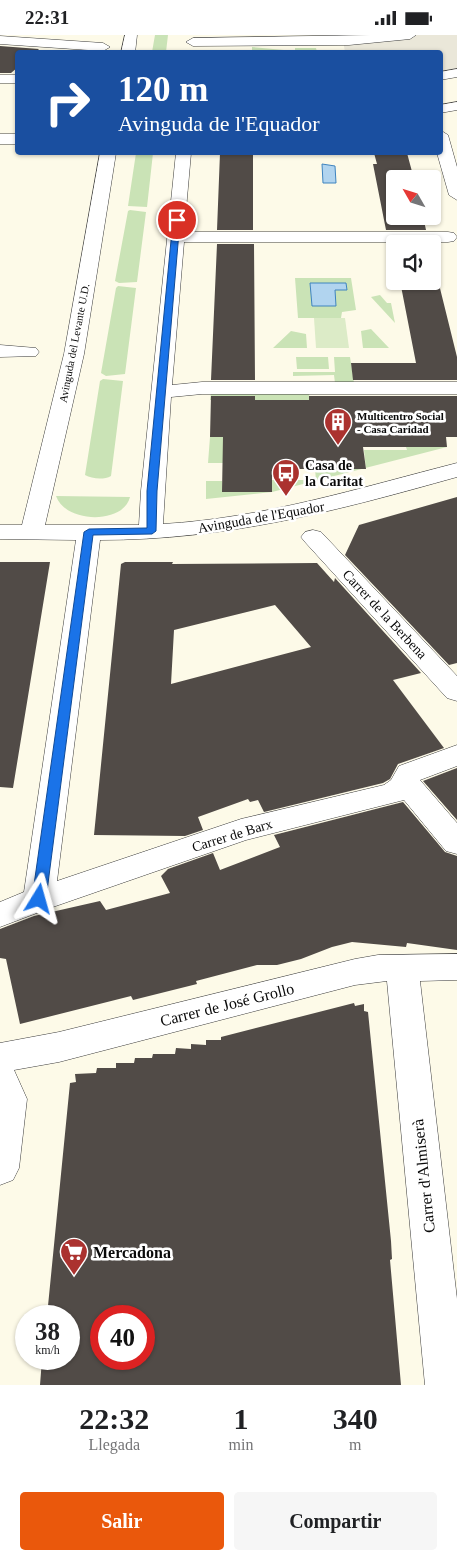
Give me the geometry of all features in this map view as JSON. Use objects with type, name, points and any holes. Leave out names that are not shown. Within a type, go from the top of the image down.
[{"type":"street","points":[[128,50],[131,35]]},
{"type":"street","points":[[193,43],[349,43],[410,35]]},
{"type":"street","points":[[0,40],[45,39],[103,47]]},
{"type":"street","points":[[4,54],[20,41]]},
{"type":"street","points":[[443,75],[457,73]]},
{"type":"street","points":[[0,79],[15,79]]},
{"type":"street","points":[[443,109],[457,107]]},
{"type":"street","points":[[0,139],[15,139]]},
{"type":"street","points":[[443,145],[457,195]]},
{"type":"street","name":"Avinguda del Levante U.D.","points":[[32,532],[74,354],[108,155]]},
{"type":"street","points":[[152,531],[152,491],[183,155]]},
{"type":"street","points":[[175,237],[448,237]]},
{"type":"street","points":[[0,351],[29,351]]},
{"type":"street","points":[[161,392],[202,388],[457,388]]},
{"type":"street","name":"Avinguda de l'Equador","points":[[0,532],[152,531],[211,527],[292,514],[457,470]]},
{"type":"street","points":[[39,899],[89,532]]},
{"type":"street","name":"Carrer de la Berbena","points":[[313,537],[457,692]]},
{"type":"street","name":"Carrer de Barx","points":[[0,915],[39,899],[241,831],[393,793],[403,786],[409,773],[457,755]]},
{"type":"street","points":[[405,781],[457,843]]},
{"type":"street","name":"Carrer de José Grollo","points":[[0,1058],[59,1047],[355,971],[457,967]]},
{"type":"street","name":"Carrer d'Almiserà","points":[[402,968],[446,1385]]},
{"type":"street","points":[[0,1077],[9,1099],[0,1168]]},
{"type":"green space","points":[[155,35],[168,35],[166,50],[152,50]]},
{"type":"green space","points":[[252,47],[284,50],[252,50]]},
{"type":"green space","points":[[295,48],[316,48],[316,50],[295,50]]},
{"type":"green space","points":[[136,155],[153,155],[147,207],[128,206]]},
{"type":"green space","points":[[128,211],[146,212],[137,282],[119,283],[115,281]]},
{"type":"green space","points":[[295,278],[351,278],[356,310],[342,312],[341,318],[298,318]]},
{"type":"green space","points":[[118,286],[136,288],[125,374],[106,376],[101,373],[116,288]]},
{"type":"green space","points":[[380,295],[387,303],[391,303],[395,323],[371,297]]},
{"type":"green space","points":[[314,318],[345,318],[349,348],[316,348]]},
{"type":"green space","points":[[371,329],[389,348],[363,348],[361,331]]},
{"type":"green space","points":[[291,331],[306,334],[307,348],[273,348]]},
{"type":"green space","points":[[296,357],[328,357],[329,369],[297,369]]},
{"type":"green space","points":[[334,357],[350,357],[354,383],[335,383],[334,375],[293,376],[293,372],[335,372]]},
{"type":"green space","points":[[103,379],[123,381],[111,476],[98,478],[85,475],[100,381]]},
{"type":"green space","points":[[211,393],[309,394],[310,400],[210,400]]},
{"type":"green space","points":[[210,437],[223,437],[223,463],[208,463]]},
{"type":"green space","points":[[406,447],[447,447],[366,468],[364,450],[407,450]]},
{"type":"green space","points":[[315,469],[361,469],[272,492],[272,480],[316,480]]},
{"type":"green space","points":[[206,481],[222,481],[223,492],[272,492],[206,499]]},
{"type":"green space","points":[[56,496],[130,497],[126,506],[117,512],[107,516],[94,517],[82,516],[71,512],[62,505]]},
{"type":"shaded area","points":[[342,35],[457,35],[457,76],[443,78],[443,50],[345,50]]},
{"type":"water","points":[[322,164],[335,166],[336,183],[323,183]]},
{"type":"water","points":[[310,283],[346,283],[347,290],[335,290],[336,306],[312,306]]},
{"type":"building","points":[[0,46],[39,49],[15,50],[15,70],[11,73],[0,73]]},
{"type":"building","points":[[220,155],[253,155],[253,230],[217,230]]},
{"type":"building","points":[[375,155],[408,155],[412,170],[386,170],[386,225],[425,225],[426,230],[386,230],[373,164],[377,164]]},
{"type":"building","points":[[217,244],[254,244],[255,380],[211,380]]},
{"type":"building","points":[[402,290],[440,290],[457,357],[457,380],[353,380],[351,363],[416,363]]},
{"type":"building","name":"Multicentro Social - Casa Caridad","points":[[211,396],[255,396],[255,400],[309,400],[309,396],[457,396],[457,437],[446,437],[447,447],[363,447],[366,469],[272,469],[272,492],[222,492],[223,437],[210,437]]},
{"type":"building","points":[[457,497],[457,663],[449,665],[345,555],[359,525]]},
{"type":"building","points":[[0,562],[50,562],[13,788],[0,787]]},
{"type":"building","points":[[125,562],[173,562],[172,564],[317,563],[334,582],[335,578],[421,673],[393,680],[444,748],[398,764],[390,779],[383,783],[264,812],[258,800],[250,802],[248,799],[198,817],[203,830],[185,836],[94,835],[121,564]],"holes":[[[275,605],[311,647],[171,684],[174,630]]]},
{"type":"building","points":[[457,768],[457,820],[423,781]]},
{"type":"building","points":[[403,802],[445,852],[457,856],[457,950],[407,943],[406,947],[352,942],[277,965],[257,965],[196,981],[197,984],[133,1000],[131,996],[20,1024],[6,959],[0,958],[0,929],[34,916],[100,901],[106,910],[170,893],[161,876],[168,869],[213,853],[220,870],[280,847],[274,835]]},
{"type":"building","points":[[354,1003],[355,1006],[364,1004],[364,1011],[368,1012],[391,1241],[392,1259],[390,1260],[401,1385],[40,1385],[41,1370],[80,1370],[80,1305],[48,1305],[70,1083],[76,1082],[75,1074],[96,1073],[97,1068],[116,1068],[116,1063],[134,1063],[135,1058],[152,1058],[153,1054],[175,1054],[176,1048],[191,1049],[191,1044],[206,1045],[206,1040],[221,1040],[221,1037]]},
{"type":"place","name":"Multicentro Social - Casa Caridad","points":[[338,446]]},
{"type":"place","name":"Casa de la Caritat","points":[[286,497]]},
{"type":"place","name":"Mercadona","points":[[74,1276]]},
{"type":"route","points":[[39,899],[89,532],[152,531],[152,491],[177,220]]}]
